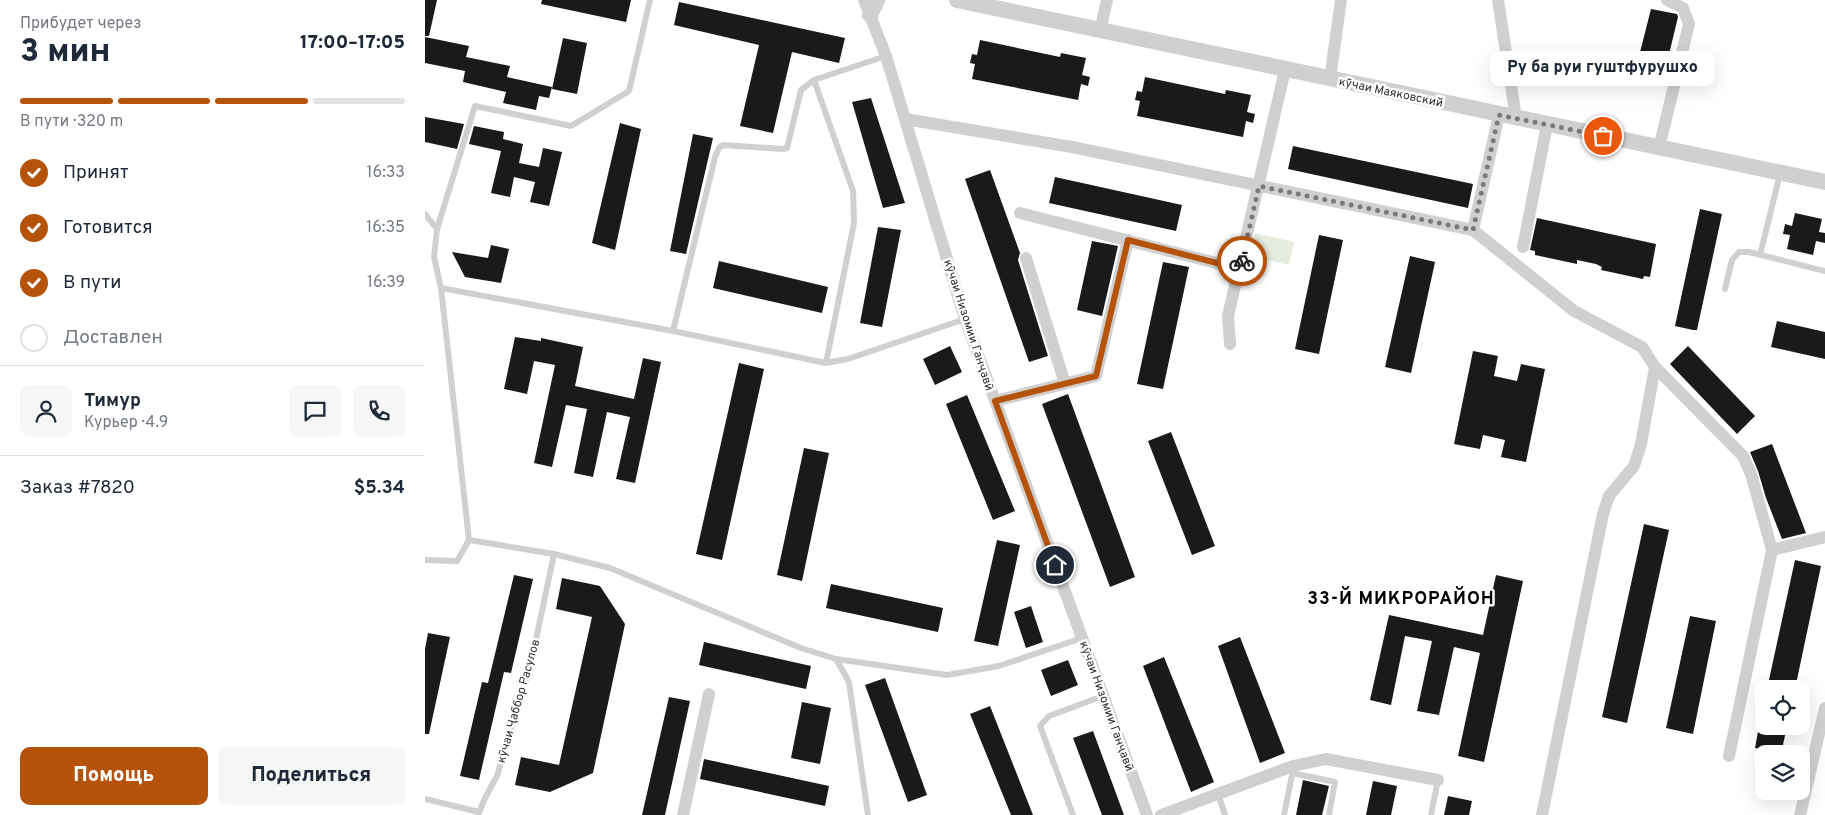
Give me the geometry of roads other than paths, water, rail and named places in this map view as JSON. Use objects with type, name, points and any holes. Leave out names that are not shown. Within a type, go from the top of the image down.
[{"type":"street","name":"кӯчаи Маяковский","points":[[957,0],[1825,182]]},
{"type":"street","points":[[1100,31],[1107,0]]},
{"type":"street","points":[[1330,79],[1341,0]]},
{"type":"street","points":[[1498,0],[1516,118]]},
{"type":"street","points":[[1659,148],[1689,24],[1683,8],[1667,0]]},
{"type":"street","name":"кӯчаи Низомии Ганҷавӣ","points":[[870,5],[965,319],[1147,815]]},
{"type":"street","points":[[1230,344],[1228,316],[1285,70]]},
{"type":"street","points":[[1473,230],[1499,115]]},
{"type":"street","points":[[905,119],[1072,147],[1473,230],[1574,311],[1642,347],[1655,367],[1743,456],[1751,474],[1772,550],[1729,756]]},
{"type":"street","points":[[1523,247],[1547,125]]},
{"type":"street","points":[[1020,213],[1240,269]]},
{"type":"street","points":[[995,401],[1096,376],[1128,240]]},
{"type":"street","points":[[1026,258],[1065,384]]},
{"type":"street","points":[[1542,815],[1603,514],[1609,496],[1634,466],[1641,444],[1655,367]]},
{"type":"street","points":[[1772,550],[1825,536]]},
{"type":"street","points":[[683,815],[709,694]]},
{"type":"street","points":[[1801,815],[1825,708]]},
{"type":"street","points":[[1161,815],[1217,793],[1326,759],[1438,780]]},
{"type":"lane","points":[[425,560],[457,561],[469,540],[441,288],[434,257],[437,229],[475,106],[571,126],[629,91],[650,0]]},
{"type":"lane","points":[[673,331],[715,156],[719,148],[723,145],[787,148],[801,90],[814,80],[886,56]]},
{"type":"lane","points":[[814,80],[853,191],[854,207],[854,224],[826,363]]},
{"type":"lane","points":[[1760,255],[1780,173]]},
{"type":"lane","points":[[425,214],[437,229]]},
{"type":"lane","points":[[1725,290],[1731,260],[1739,252],[1760,255],[1825,271]]},
{"type":"lane","points":[[441,288],[673,331],[826,363],[848,359],[965,319]]},
{"type":"lane","points":[[469,540],[554,554],[610,568],[801,648],[836,659],[947,675],[999,666],[1082,638]]},
{"type":"lane","name":"кӯчаи Ҷаббор Расулов","points":[[478,814],[497,776],[523,684],[529,673],[554,554]]},
{"type":"lane","points":[[836,659],[849,682],[868,815]]},
{"type":"lane","points":[[1073,815],[1040,726],[1049,716],[1103,696]]},
{"type":"lane","points":[[1284,815],[1293,769],[1335,782],[1329,815]]},
{"type":"lane","points":[[1431,815],[1438,780]]},
{"type":"lane","points":[[1217,793],[1225,815]]},
{"type":"lane","points":[[425,799],[478,814]]},
{"type":"place","name":"Ру ба руи гуштфурушхо","points":[[1603,136]]},
{"type":"district","name":"33-Й МИКРОРАЙОН","points":[[1401,598]]}]
